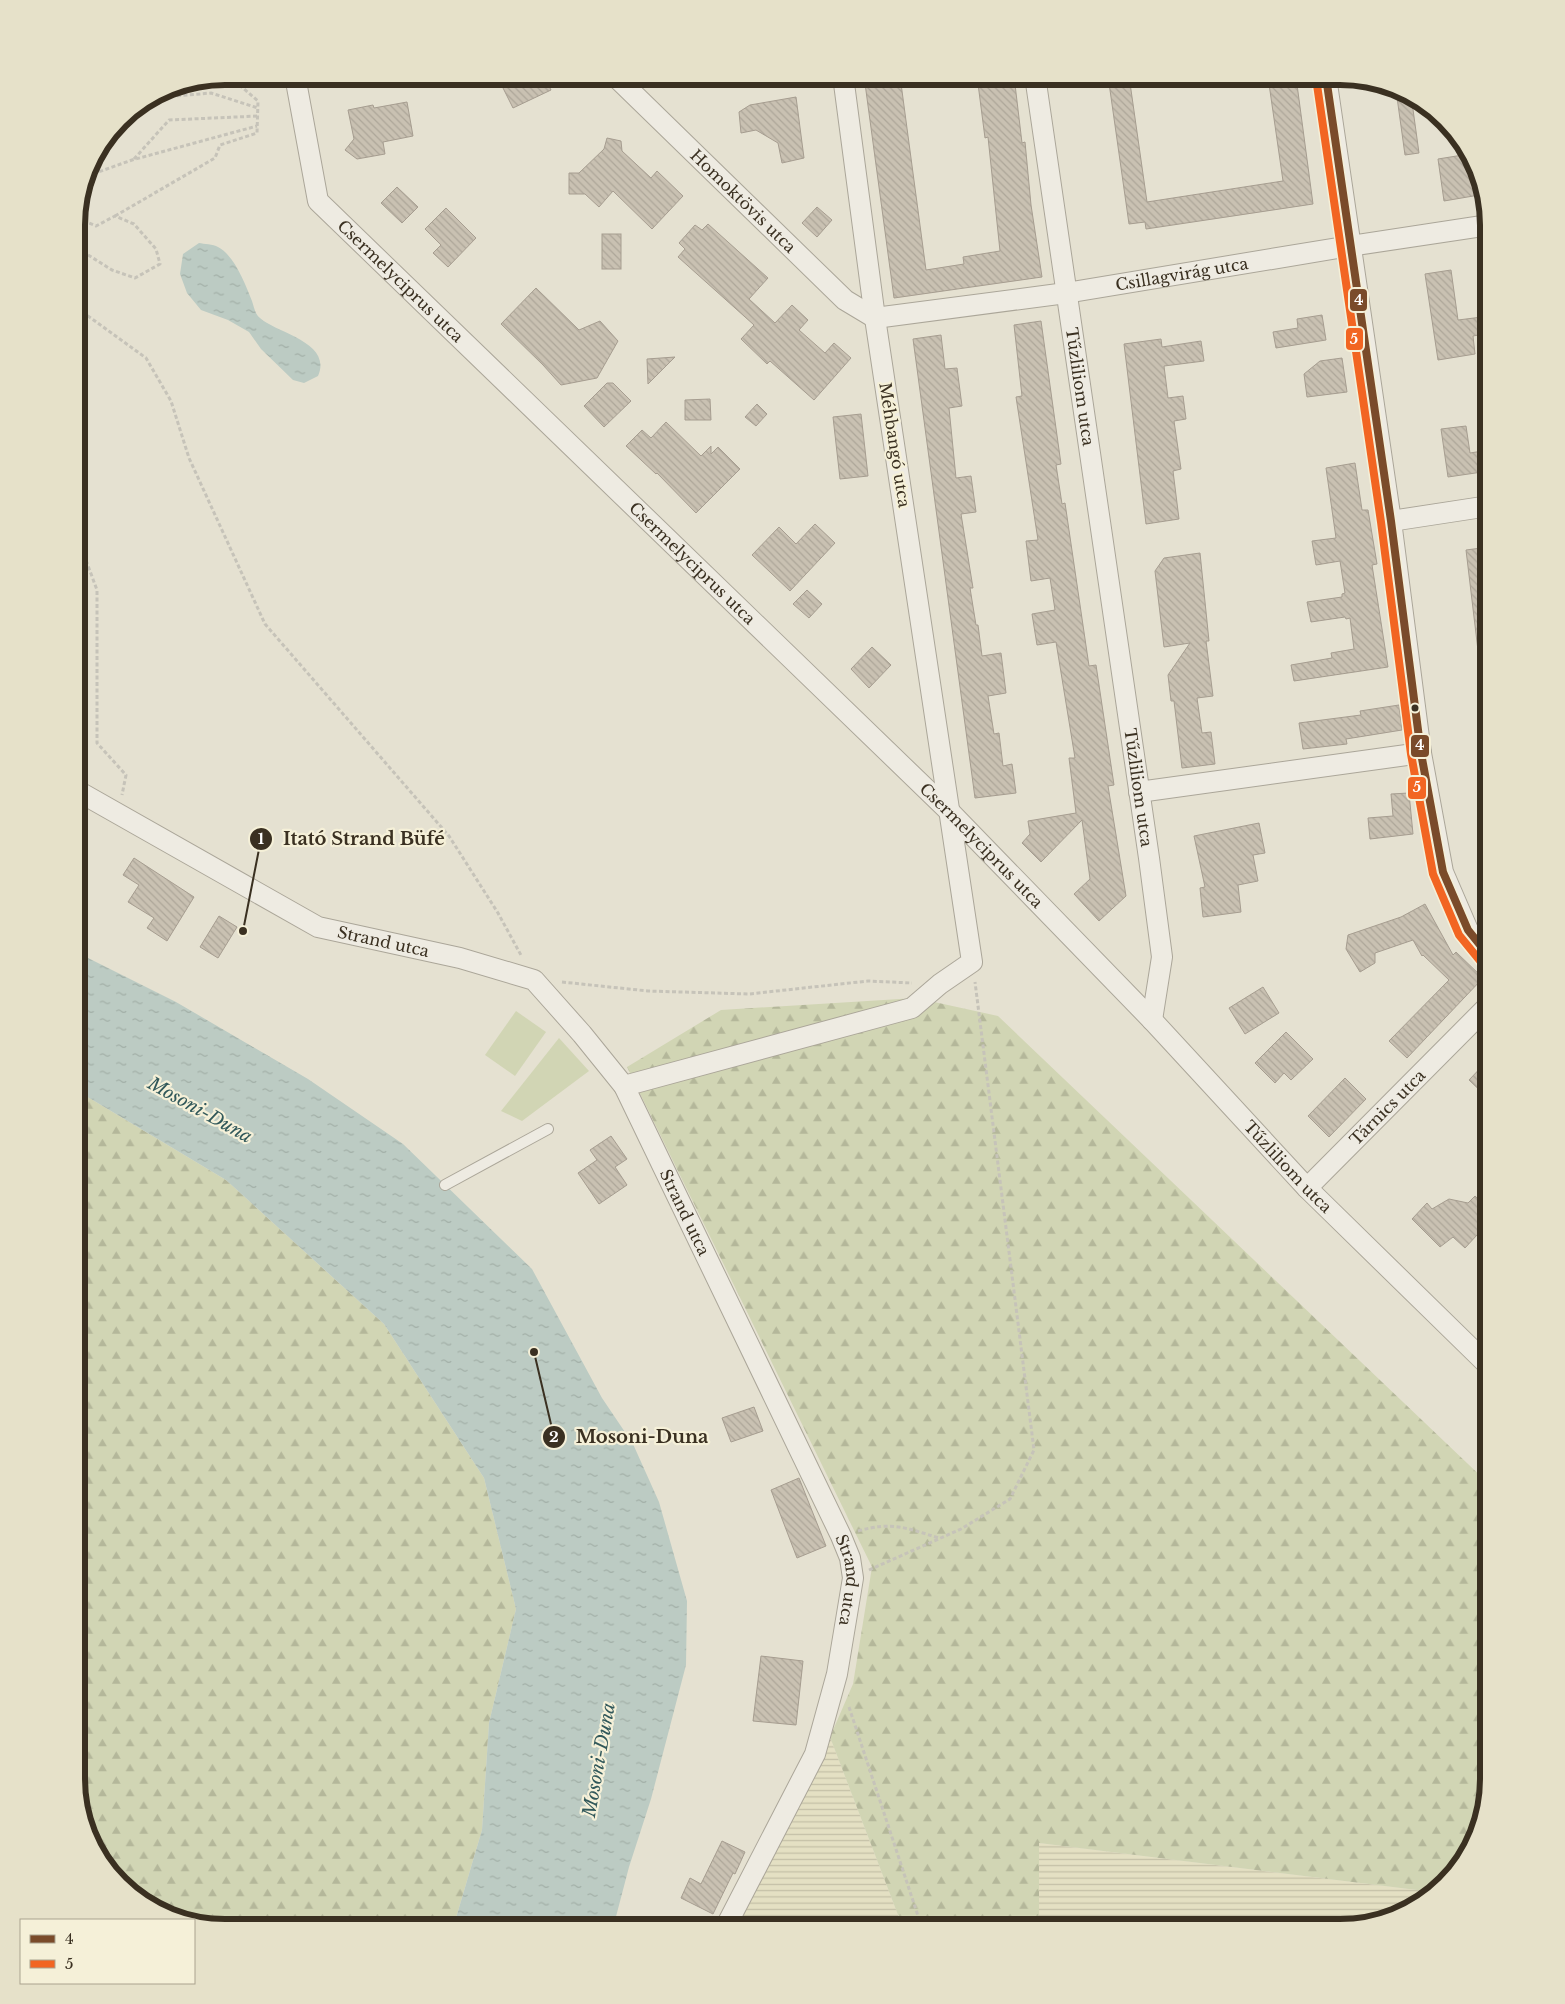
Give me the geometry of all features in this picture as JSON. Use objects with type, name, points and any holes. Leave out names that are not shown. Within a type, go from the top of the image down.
[{"type":"street","name":"Csermelyciprus utca","points":[[297,85],[318,201],[951,813],[1152,1020]]},
{"type":"street","name":"Homoktövis utca","points":[[624,85],[845,300],[875,318]]},
{"type":"street","name":"Méhbangó utca","points":[[844,85],[875,318],[972,962]]},
{"type":"street","name":"Tűzliliom utca","points":[[1036,85],[1162,957],[1152,1020],[1307,1188],[1480,1357]]},
{"type":"street","points":[[1327,85],[1391,521],[1421,753],[1443,872],[1468,930],[1480,945]]},
{"type":"street","name":"Csillagvirág utca","points":[[875,318],[1066,293],[1480,226]]},
{"type":"street","points":[[1391,521],[1480,507]]},
{"type":"street","points":[[1139,792],[1421,753]]},
{"type":"street","name":"Strand utca","points":[[85,795],[318,927],[460,958],[534,980],[582,1034],[624,1086],[842,1536],[850,1558],[853,1578],[838,1674],[815,1754],[730,1919]]},
{"type":"street","points":[[624,1086],[912,1008],[940,984],[972,962]]},
{"type":"street","name":"Tárnics utca","points":[[1307,1188],[1480,1014]]},
{"type":"lane","points":[[445,1185],[548,1130]]},
{"type":"path","points":[[85,221],[96,226],[215,158],[220,145],[257,134],[258,101],[239,85]]},
{"type":"path","points":[[171,96],[211,92],[258,108]]},
{"type":"path","points":[[132,160],[169,120],[258,116]]},
{"type":"path","points":[[95,173],[132,160],[257,126]]},
{"type":"path","points":[[85,253],[112,270],[135,278],[160,264],[156,249],[134,224],[115,216]]},
{"type":"path","points":[[85,314],[146,358],[171,401],[189,458],[265,624],[449,836],[498,913],[534,980],[648,991],[749,994],[868,981],[940,984]]},
{"type":"path","points":[[85,559],[97,590],[97,743],[126,775],[119,815]]},
{"type":"path","points":[[853,1578],[961,1529],[1010,1499],[1034,1450],[972,962]]},
{"type":"path","points":[[842,1536],[878,1526],[889,1525],[940,1538]]},
{"type":"path","points":[[838,1674],[919,1919]]},
{"type":"shaded area","points":[[830,1737],[900,1919],[739,1919]]},
{"type":"shaded area","points":[[1039,1843],[1424,1891],[1402,1905],[1359,1918],[1039,1919]]},
{"type":"green space","points":[[916,998],[998,1016],[1480,1475],[1479,1798],[1469,1833],[1461,1849],[1439,1878],[1425,1890],[1039,1843],[1039,1919],[900,1919],[830,1737],[853,1684],[872,1567],[627,1067],[721,1010]]},
{"type":"green space","points":[[516,1011],[546,1032],[515,1076],[485,1055]]},
{"type":"green space","points":[[559,1038],[589,1071],[522,1121],[501,1111]]},
{"type":"green space","points":[[85,1095],[226,1180],[384,1324],[484,1478],[516,1609],[489,1723],[482,1830],[456,1919],[206,1918],[180,1912],[163,1905],[147,1895],[120,1871],[99,1841],[90,1816],[85,1780]]},
{"type":"water","points":[[199,243],[216,246],[230,257],[243,279],[260,318],[301,340],[318,355],[320,364],[318,376],[304,383],[293,380],[261,349],[249,332],[228,320],[201,310],[187,293],[180,274],[183,254]]},
{"type":"water","points":[[85,956],[176,1002],[308,1079],[403,1144],[532,1269],[602,1398],[633,1444],[659,1502],[687,1601],[686,1665],[651,1799],[629,1867],[615,1919],[456,1919],[482,1830],[489,1723],[516,1609],[484,1478],[384,1324],[226,1180],[85,1095]]},
{"type":"building","points":[[502,85],[548,85],[551,90],[513,108]]},
{"type":"building","points":[[865,85],[901,85],[926,270],[964,264],[963,257],[1000,251],[988,137],[985,138],[978,85],[1015,85],[1022,143],[1025,142],[1031,205],[1042,277],[894,298]]},
{"type":"building","points":[[1109,85],[1130,85],[1147,202],[1283,181],[1269,85],[1297,85],[1313,204],[1146,229],[1145,222],[1129,224]]},
{"type":"building","points":[[796,97],[804,158],[782,163],[778,143],[756,130],[741,133],[739,112],[750,105]]},
{"type":"building","points":[[1397,98],[1412,106],[1419,153],[1405,155]]},
{"type":"building","points":[[407,102],[413,136],[383,142],[385,154],[357,159],[345,150],[354,139],[348,110],[373,105],[374,108]]},
{"type":"building","points":[[607,138],[621,141],[622,151],[651,178],[657,171],[683,196],[652,229],[613,191],[599,207],[585,194],[569,194],[569,173],[579,173],[604,149]]},
{"type":"building","points":[[1461,155],[1466,163],[1477,195],[1444,201],[1438,159]]},
{"type":"building","points":[[397,187],[418,207],[402,223],[381,203]]},
{"type":"building","points":[[817,207],[832,220],[817,237],[802,223]]},
{"type":"building","points":[[446,208],[476,238],[448,267],[433,253],[441,245],[425,229]]},
{"type":"building","points":[[708,224],[768,278],[749,299],[775,323],[792,305],[808,320],[799,330],[825,353],[834,343],[851,358],[814,400],[770,361],[767,364],[741,339],[754,325],[678,257],[685,249],[679,243],[695,225],[702,230]]},
{"type":"building","points":[[602,234],[621,234],[621,269],[602,269]]},
{"type":"building","points":[[1451,270],[1458,320],[1480,317],[1480,335],[1473,336],[1475,354],[1438,360],[1425,274]]},
{"type":"building","points":[[536,288],[579,330],[600,321],[618,341],[597,378],[561,385],[501,324]]},
{"type":"building","points":[[1322,315],[1326,340],[1276,348],[1273,332],[1298,328],[1297,319]]},
{"type":"building","points":[[1041,321],[1061,464],[1056,465],[1062,504],[1065,503],[1089,666],[1096,665],[1114,785],[1108,786],[1126,896],[1099,921],[1074,894],[1090,879],[1082,820],[1041,862],[1022,843],[1030,834],[1028,821],[1076,813],[1069,758],[1075,758],[1056,642],[1037,645],[1032,614],[1055,610],[1050,578],[1031,581],[1026,541],[1038,540],[1016,397],[1022,396],[1014,325]]},
{"type":"building","points":[[941,335],[945,369],[957,368],[962,406],[949,408],[956,478],[971,476],[976,512],[961,514],[973,588],[970,588],[976,625],[978,625],[982,656],[1001,653],[1006,693],[988,696],[994,734],[999,733],[1003,766],[1012,764],[1016,793],[975,798],[913,339]]},
{"type":"building","points":[[1161,339],[1162,347],[1201,341],[1204,361],[1164,366],[1168,398],[1183,396],[1186,419],[1174,421],[1181,469],[1173,471],[1179,519],[1146,524],[1124,344]]},
{"type":"building","points":[[675,357],[648,384],[647,359]]},
{"type":"building","points":[[1342,358],[1347,392],[1307,397],[1304,374],[1320,361]]},
{"type":"building","points":[[607,383],[613,383],[631,401],[604,427],[584,406]]},
{"type":"building","points":[[710,399],[711,420],[685,420],[685,400]]},
{"type":"building","points":[[757,404],[767,414],[756,426],[745,417]]},
{"type":"building","points":[[861,414],[868,476],[840,479],[833,417]]},
{"type":"building","points":[[666,422],[701,456],[711,446],[711,454],[718,447],[740,469],[696,513],[657,473],[626,446],[642,430],[651,438]]},
{"type":"building","points":[[1466,426],[1470,453],[1480,451],[1480,472],[1448,477],[1441,429]]},
{"type":"building","points":[[1355,463],[1362,510],[1368,510],[1377,564],[1372,565],[1388,667],[1294,681],[1291,665],[1332,658],[1331,653],[1354,649],[1350,618],[1346,619],[1345,617],[1311,622],[1307,602],[1342,597],[1342,594],[1345,593],[1340,561],[1316,565],[1312,541],[1336,538],[1326,468]]},
{"type":"building","points":[[815,524],[835,543],[790,591],[752,555],[779,527],[796,544]]},
{"type":"building","points":[[1480,548],[1480,659],[1479,659],[1466,550]]},
{"type":"building","points":[[1200,553],[1209,641],[1206,641],[1213,696],[1197,698],[1202,733],[1211,732],[1215,764],[1182,768],[1174,701],[1171,701],[1168,675],[1190,643],[1164,647],[1155,571],[1164,558]]},
{"type":"building","points":[[807,590],[822,604],[809,618],[793,604]]},
{"type":"building","points":[[872,647],[891,665],[869,688],[851,669]]},
{"type":"building","points":[[1399,705],[1402,730],[1346,739],[1347,744],[1303,749],[1299,723],[1361,715],[1360,711]]},
{"type":"building","points":[[1409,793],[1413,834],[1370,839],[1368,818],[1393,816],[1391,794]]},
{"type":"building","points":[[1259,823],[1265,853],[1253,855],[1258,881],[1238,885],[1241,912],[1203,917],[1200,888],[1205,887],[1194,836]]},
{"type":"building","points":[[134,858],[194,897],[167,941],[147,928],[154,918],[128,902],[139,885],[123,875]]},
{"type":"building","points":[[1425,904],[1453,955],[1456,952],[1480,975],[1480,981],[1407,1058],[1389,1041],[1449,980],[1422,956],[1413,940],[1375,953],[1375,963],[1360,972],[1346,949],[1348,935],[1401,917]]},
{"type":"building","points":[[219,916],[237,927],[218,958],[200,947]]},
{"type":"building","points":[[1263,987],[1279,1013],[1245,1034],[1229,1008]]},
{"type":"building","points":[[1286,1032],[1313,1059],[1291,1080],[1284,1073],[1275,1083],[1255,1063]]},
{"type":"building","points":[[1480,1068],[1480,1090],[1469,1080]]},
{"type":"building","points":[[1345,1078],[1366,1099],[1329,1137],[1308,1116]]},
{"type":"building","points":[[611,1136],[627,1159],[615,1167],[627,1185],[599,1204],[578,1173],[597,1160],[590,1150]]},
{"type":"building","points":[[1475,1196],[1480,1201],[1480,1232],[1465,1248],[1453,1237],[1440,1247],[1412,1219],[1427,1203],[1432,1209],[1449,1199],[1468,1203]]},
{"type":"building","points":[[754,1407],[763,1431],[731,1442],[722,1418]]},
{"type":"building","points":[[799,1478],[826,1546],[797,1558],[771,1490]]},
{"type":"building","points":[[761,1656],[803,1661],[796,1725],[753,1721]]},
{"type":"building","points":[[722,1841],[745,1852],[713,1914],[681,1898],[690,1878],[701,1884]]},
{"type":"transit line","name":"5","points":[[1317,85],[1381,522],[1411,754],[1433,874],[1459,935],[1480,961]]},
{"type":"transit line","name":"4","points":[[1327,85],[1391,521],[1421,753],[1443,872],[1468,930],[1480,945]]},
{"type":"place","name":"Itató Strand Büfé","points":[[243,931]]},
{"type":"place","name":"Mosoni-Duna","points":[[534,1352]]}]
